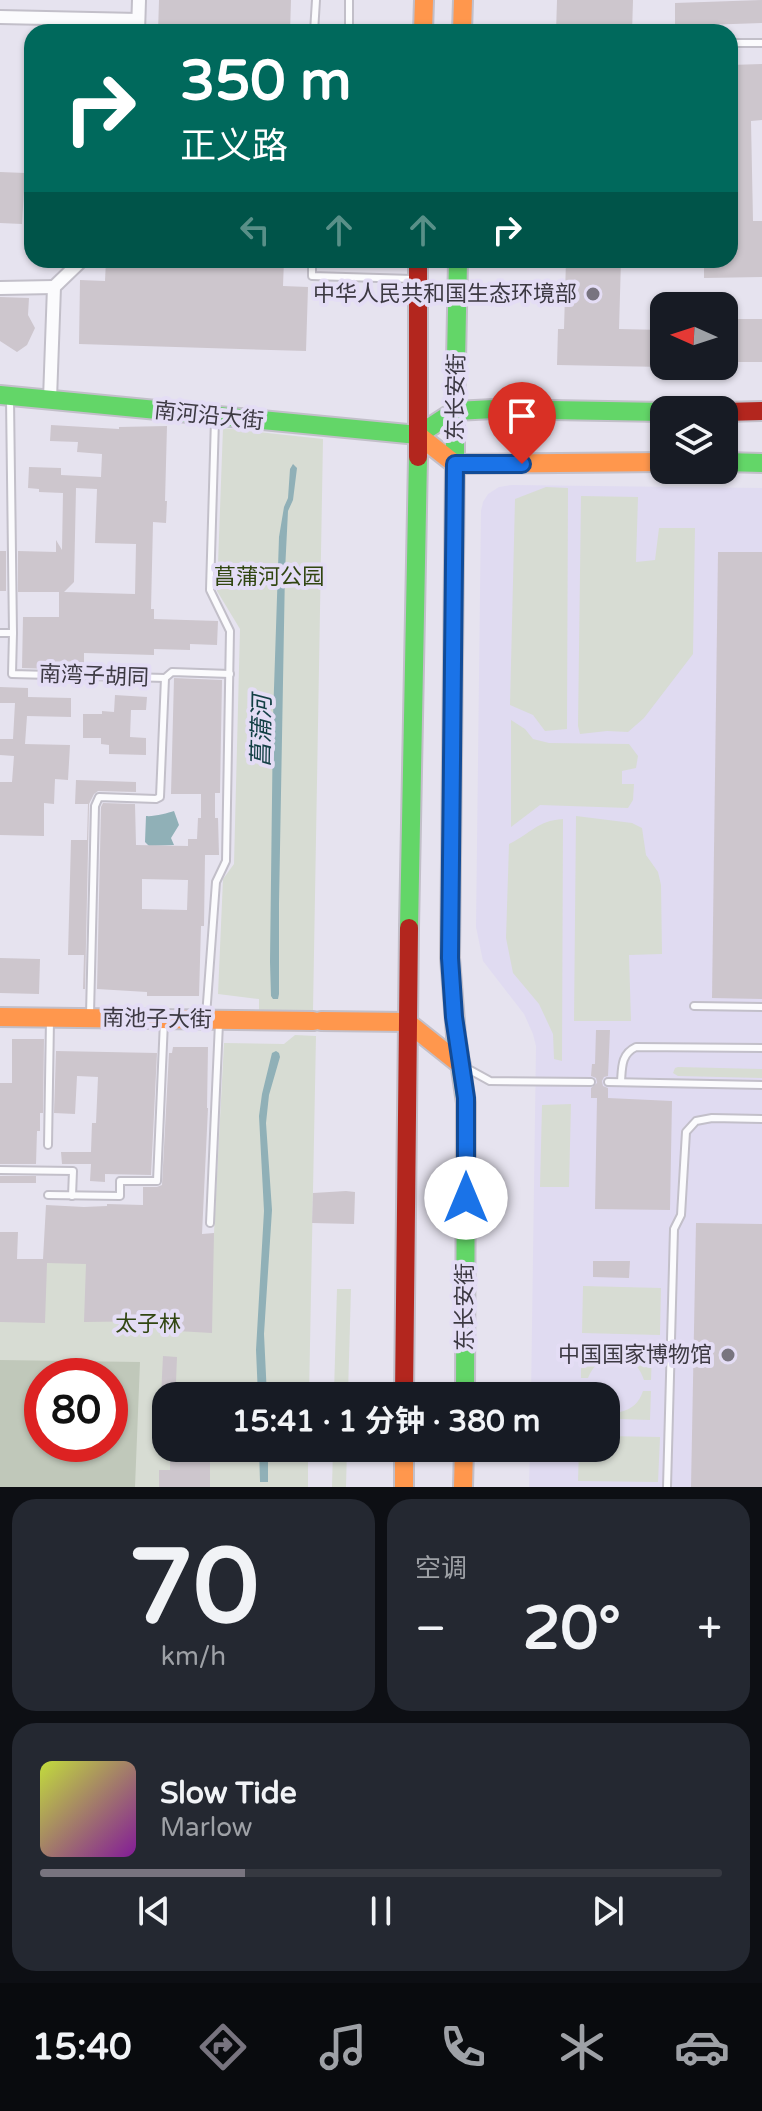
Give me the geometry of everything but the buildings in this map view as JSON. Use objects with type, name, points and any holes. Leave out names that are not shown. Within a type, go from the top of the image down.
[{"type":"main road","points":[[423,24],[424,0]]},
{"type":"main road","points":[[462,24],[463,0]]},
{"type":"main road","name":"东长安街","points":[[404,1382],[418,268]]},
{"type":"main road","name":"东长安街","points":[[458,268],[450,958],[466,1103],[465,1382]]},
{"type":"main road","name":"南河沿大街","points":[[5,396],[418,435]]},
{"type":"main road","points":[[650,412],[455,411],[418,435],[455,464],[650,462]]},
{"type":"main road","points":[[738,412],[762,411]]},
{"type":"main road","points":[[738,462],[762,463]]},
{"type":"main road","name":"南池子大街","points":[[0,1017],[407,1022]]},
{"type":"main road","points":[[407,1022],[461,1065]]},
{"type":"main road","points":[[404,1462],[404,1487]]},
{"type":"main road","points":[[463,1487],[464,1462]]},
{"type":"street","points":[[138,24],[139,0]]},
{"type":"street","points":[[0,17],[107,24]]},
{"type":"street","points":[[0,288],[54,287],[74,268]]},
{"type":"street","points":[[50,399],[54,287]]},
{"type":"lane","points":[[314,24],[316,0]]},
{"type":"lane","points":[[349,0],[349,24]]},
{"type":"lane","points":[[738,43],[762,43]]},
{"type":"lane","points":[[312,268],[312,276],[418,279]]},
{"type":"lane","name":"南湾子胡同","points":[[5,396],[12,674],[165,678]]},
{"type":"lane","points":[[210,1223],[216,882],[226,861],[230,674],[230,631],[210,590],[215,417]]},
{"type":"lane","points":[[0,633],[13,633]]},
{"type":"lane","points":[[90,1018],[95,806],[99,797],[160,797],[165,678],[172,672],[230,674]]},
{"type":"lane","points":[[694,1006],[762,1007]]},
{"type":"lane","points":[[48,1145],[50,1018]]},
{"type":"lane","points":[[48,1195],[120,1196],[120,1181],[157,1181],[164,1019]]},
{"type":"lane","points":[[621,1082],[623,1060],[636,1047],[762,1048]]},
{"type":"lane","points":[[461,1065],[490,1081],[591,1082]]},
{"type":"lane","points":[[608,1082],[762,1085]]},
{"type":"lane","points":[[667,1487],[674,1229],[681,1215],[686,1132],[696,1121],[712,1118],[762,1119]]},
{"type":"lane","points":[[0,1170],[73,1171],[72,1196]]},
{"type":"shaded area","points":[[499,487],[762,488],[762,1487],[529,1487],[530,1462],[620,1462],[620,1382],[531,1382],[536,1046],[524,1014],[483,961],[476,927],[481,511],[488,494]]},
{"type":"green space","name":"菖蒲河公园","points":[[223,428],[323,439],[313,1010],[259,1010],[259,999],[218,994],[223,879],[234,864],[240,629],[217,591]]},
{"type":"green space","points":[[546,487],[568,488],[567,729],[545,731],[533,715],[510,705],[515,499]]},
{"type":"green space","points":[[581,496],[638,497],[636,562],[655,560],[659,528],[695,528],[693,654],[644,718],[628,732],[580,734],[578,726]]},
{"type":"green space","points":[[511,720],[533,739],[549,743],[629,744],[638,756],[636,768],[622,771],[622,784],[634,784],[633,800],[628,808],[540,805],[511,827]]},
{"type":"green space","points":[[576,816],[632,823],[642,828],[646,855],[658,872],[662,954],[629,955],[631,1021],[574,1021]]},
{"type":"green space","points":[[563,819],[562,1061],[554,1059],[553,1034],[539,1004],[513,973],[506,938],[509,844],[540,825]]},
{"type":"green space","name":"太子林","points":[[295,1035],[316,1036],[309,1382],[152,1382],[152,1462],[308,1462],[308,1487],[0,1487],[0,1259],[207,1260],[214,1233],[224,1043],[284,1044]]},
{"type":"green space","points":[[678,1067],[762,1069],[762,1078],[678,1076],[673,1073]]},
{"type":"green space","points":[[571,1104],[569,1187],[540,1187],[542,1105]]},
{"type":"green space","points":[[583,1286],[661,1288],[660,1335],[582,1333]]},
{"type":"green space","points":[[337,1289],[351,1289],[348,1382],[334,1382]]},
{"type":"green space","points":[[581,1348],[612,1350],[612,1356],[597,1364],[588,1378],[581,1378]]},
{"type":"green space","points":[[622,1350],[652,1351],[651,1380],[644,1380],[636,1366],[622,1357]]},
{"type":"green space","points":[[0,1360],[24,1360],[24,1462],[128,1462],[128,1362],[140,1362],[135,1487],[0,1487]]},
{"type":"green space","points":[[643,1391],[651,1391],[650,1420],[620,1419],[620,1412],[639,1399]]},
{"type":"green space","points":[[620,1436],[660,1437],[658,1482],[578,1481],[579,1462],[620,1462]]},
{"type":"green space","points":[[333,1462],[347,1462],[346,1487],[332,1487]]},
{"type":"water","points":[[293,464],[297,468],[293,500],[288,511],[285,571],[279,994],[278,999],[273,999],[270,962],[273,718],[279,537]]},
{"type":"water","points":[[174,811],[179,825],[171,838],[174,845],[149,846],[145,842],[146,816]]},
{"type":"water","points":[[276,1051],[280,1057],[269,1095],[266,1123],[272,1210],[264,1334],[266,1382],[257,1382],[256,1350],[264,1211],[259,1116],[272,1053]]},
{"type":"water","points":[[259,1462],[268,1462],[268,1482],[260,1482]]},
{"type":"traffic: fast","points":[[455,411],[458,268]]},
{"type":"traffic: fast","points":[[0,395],[418,435]]},
{"type":"traffic: fast","points":[[418,435],[455,411],[650,412]]},
{"type":"traffic: fast","points":[[455,411],[455,464]]},
{"type":"traffic: fast","points":[[409,928],[418,457]]},
{"type":"traffic: fast","points":[[738,462],[762,463]]},
{"type":"traffic: fast","points":[[456,1035],[466,1103],[465,1382]]},
{"type":"traffic: slow","points":[[423,24],[424,0]]},
{"type":"traffic: slow","points":[[462,24],[463,0]]},
{"type":"traffic: slow","points":[[418,435],[455,464],[650,462]]},
{"type":"traffic: slow","points":[[455,464],[450,958],[456,1035]]},
{"type":"traffic: slow","points":[[0,1017],[313,1021]]},
{"type":"traffic: slow","points":[[321,1021],[407,1022],[461,1065]]},
{"type":"traffic: slow","points":[[404,1462],[404,1487]]},
{"type":"traffic: slow","points":[[463,1487],[464,1462]]},
{"type":"traffic: jam","points":[[418,268],[418,457]]},
{"type":"traffic: jam","points":[[738,412],[762,411]]},
{"type":"traffic: jam","points":[[404,1382],[409,928]]},
{"type":"place","name":"中华人民共和国生态环境部","points":[[593,294]]},
{"type":"place","name":"中国国家博物馆","points":[[728,1355]]},
{"type":"route","points":[[466,1198],[466,1098],[454,1017],[450,958],[455,464],[522,464]]},
{"type":"water label","name":"菖蒲河","points":[[262,731]]}]
